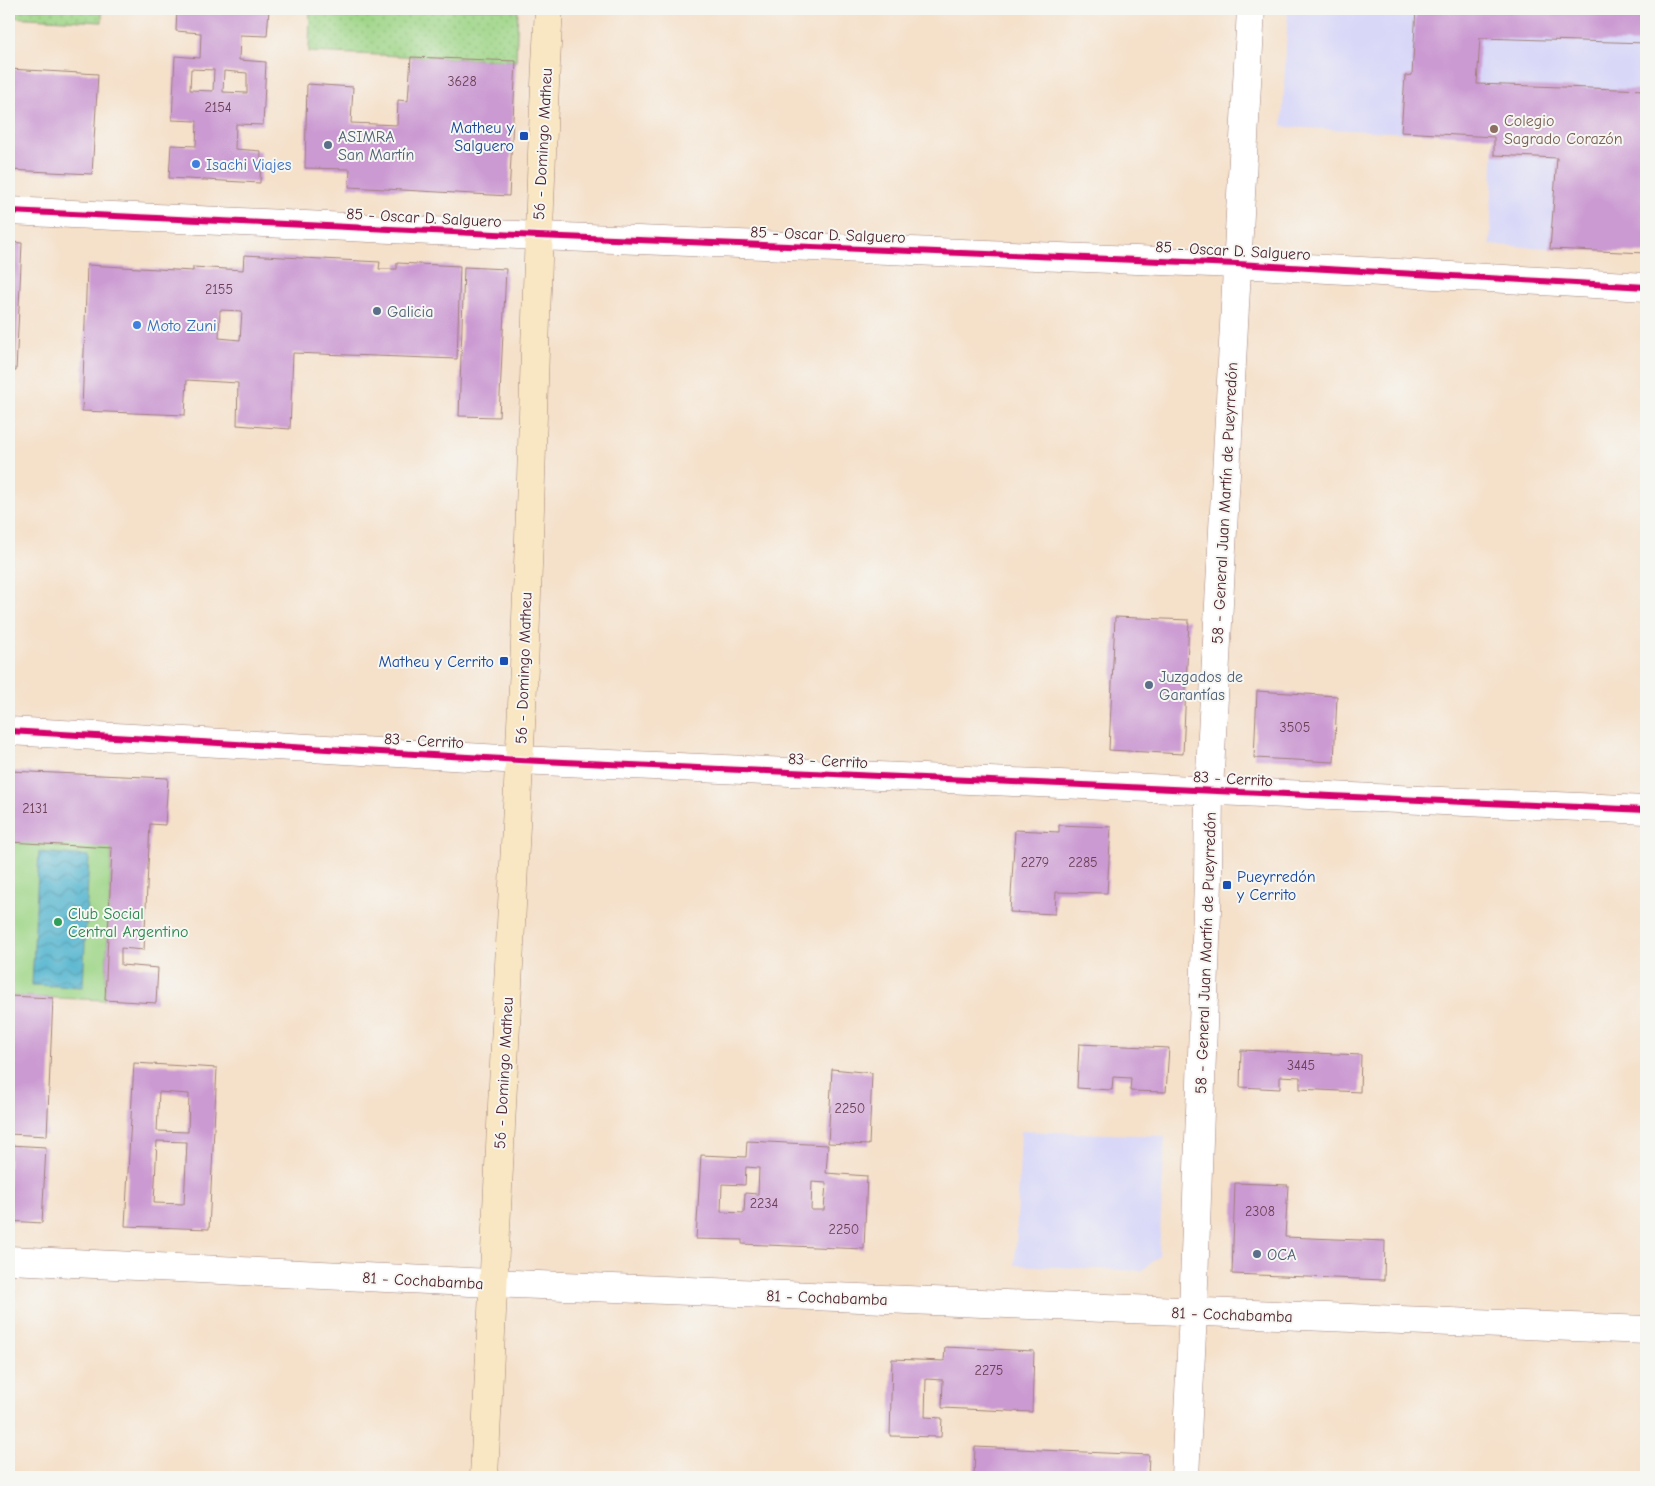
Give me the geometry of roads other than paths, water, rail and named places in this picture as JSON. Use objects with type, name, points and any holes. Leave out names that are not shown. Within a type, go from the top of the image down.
[{"type":"street","name":"56 - Domingo Matheu","points":[[484,1477],[524,653],[538,236],[549,9]]},
{"type":"street","name":"58 - General Juan Martín de Pueyrredón","points":[[1184,1477],[1193,1312],[1208,882],[1209,790],[1251,9]]},
{"type":"street","name":"85 - Oscar D. Salguero","points":[[9,211],[538,236],[1237,264],[1646,287]]},
{"type":"street","name":"83 - Cerrito","points":[[9,731],[519,760],[1646,810]]},
{"type":"street","name":"81 - Cochabamba","points":[[9,1260],[492,1283],[1646,1330]]},
{"type":"water","points":[[39,852],[89,856],[83,987],[32,985]]},
{"type":"place","name":"Colegio Sagrado Corazón","points":[[1494,129]]},
{"type":"place","name":"Matheu y Salguero","points":[[524,136]]},
{"type":"place","name":"ASIMRA San Martín","points":[[328,145]]},
{"type":"place","name":"Isachi Viajes","points":[[196,164]]},
{"type":"place","name":"Galicia","points":[[377,311]]},
{"type":"place","name":"Moto Zuni","points":[[137,325]]},
{"type":"place","name":"Matheu y Cerrito","points":[[504,661]]},
{"type":"place","name":"Juzgados de Garantías","points":[[1149,685]]},
{"type":"place","name":"Pueyrredón y Cerrito","points":[[1227,885]]},
{"type":"place","name":"Club Social Central Argentino","points":[[58,922]]},
{"type":"place","name":"OCA","points":[[1257,1254]]}]
